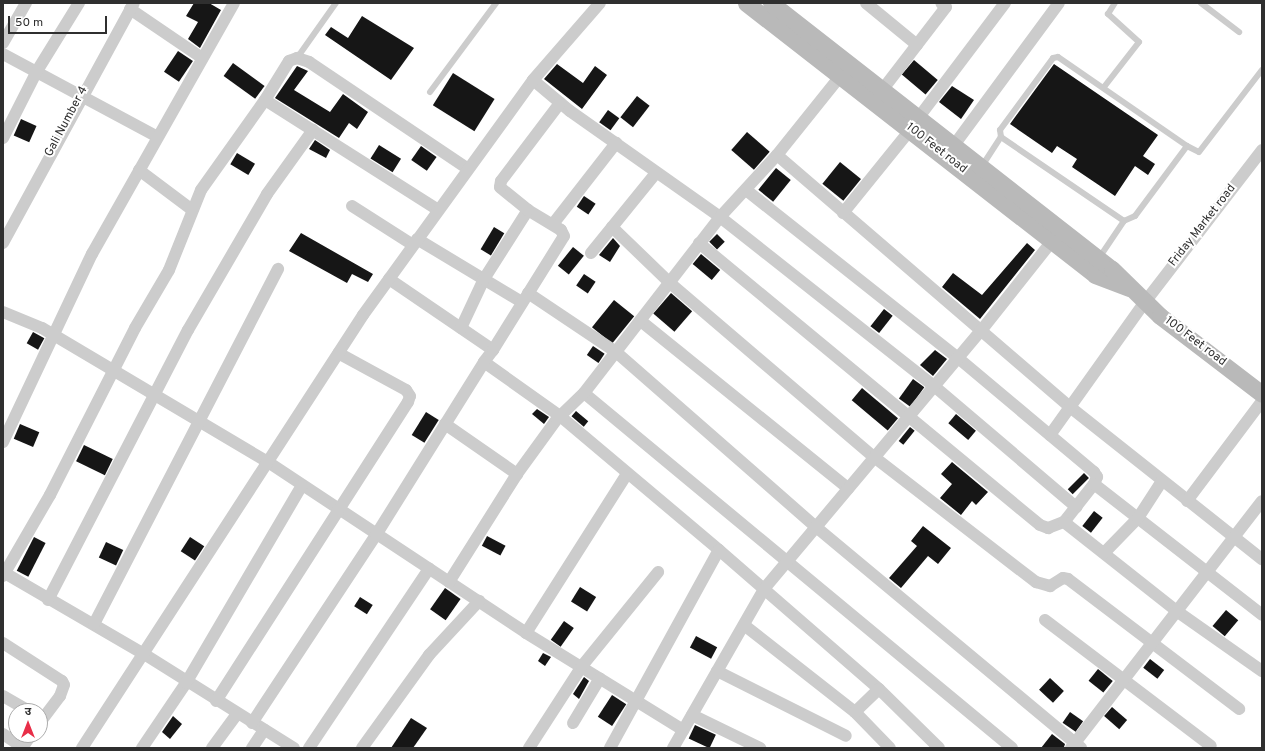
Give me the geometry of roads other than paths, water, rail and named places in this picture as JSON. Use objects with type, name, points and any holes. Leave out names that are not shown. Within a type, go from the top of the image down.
[{"type":"street","points":[[3,43],[26,3]]},
{"type":"street","points":[[3,138],[37,71],[78,3]]},
{"type":"street","points":[[3,442],[52,334],[92,254],[139,170],[156,136],[234,3]]},
{"type":"street","points":[[82,748],[338,353],[389,279],[533,80],[600,3]]},
{"type":"street","name":"100 Feet road","points":[[746,3],[846,69],[883,89],[915,123]]},
{"type":"street","name":"100 Feet road","points":[[771,3],[846,69],[1057,234],[1099,258],[1145,302],[1262,394]]},
{"type":"street","points":[[866,3],[917,45]]},
{"type":"street","points":[[844,213],[915,123],[1005,3]]},
{"type":"street","points":[[950,151],[1059,3]]},
{"type":"street","points":[[883,89],[946,4]]},
{"type":"street","points":[[132,6],[202,58]]},
{"type":"street","name":"Gali Number 4","points":[[3,243],[82,94],[132,6]]},
{"type":"street","points":[[3,54],[82,94],[156,136]]},
{"type":"street","points":[[294,748],[216,702],[144,654],[94,624],[48,600],[4,574],[169,270],[191,209],[210,176],[266,100],[285,64],[297,58],[309,62],[468,168]]},
{"type":"street","points":[[449,582],[517,474],[560,416],[584,392],[642,322],[699,243],[720,217],[777,155],[846,69]]},
{"type":"street","points":[[533,80],[560,103],[656,173],[720,217],[934,386],[1076,507]]},
{"type":"street","points":[[266,100],[438,210]]},
{"type":"street","points":[[252,723],[376,535],[525,297],[562,243],[564,236],[554,224],[528,210],[500,187],[501,181],[560,103]]},
{"type":"street","points":[[48,600],[154,395],[267,194],[313,130]]},
{"type":"street","points":[[554,224],[616,143]]},
{"type":"street","name":"Friday Market road","points":[[1050,435],[1145,302],[1262,150]]},
{"type":"street","name":"100 Feet road","points":[[950,151],[982,166],[1057,234],[1095,275],[1130,288]]},
{"type":"street","points":[[777,155],[980,332],[1070,408],[1262,559]]},
{"type":"street","points":[[139,170],[191,209]]},
{"type":"street","points":[[591,253],[656,173]]},
{"type":"street","points":[[699,243],[909,414],[1040,525],[1048,528],[1064,522],[1094,484],[1097,477],[1094,472],[958,358],[746,190]]},
{"type":"street","points":[[352,206],[484,279],[525,297],[616,352],[816,527],[1075,746],[1262,501]]},
{"type":"street","points":[[461,328],[484,279],[528,210]]},
{"type":"street","points":[[612,227],[670,283],[874,457],[1036,582],[1050,586],[1063,578],[1068,579],[1239,709]]},
{"type":"street","points":[[673,748],[764,589],[909,414],[980,332],[1057,234]]},
{"type":"street","points":[[94,624],[278,269]]},
{"type":"street","points":[[389,279],[493,350]]},
{"type":"street","points":[[3,312],[52,334],[268,462],[338,510],[526,633],[582,666],[636,702],[683,730]]},
{"type":"street","points":[[642,322],[848,488]]},
{"type":"street","points":[[216,702],[410,396],[406,390],[338,353]]},
{"type":"street","points":[[484,362],[560,416],[719,550],[878,689],[931,746]]},
{"type":"street","points":[[584,392],[1012,748]]},
{"type":"street","points":[[1187,501],[1262,401]]},
{"type":"street","points":[[445,424],[517,474]]},
{"type":"street","points":[[526,633],[627,474]]},
{"type":"street","points":[[1104,553],[1138,518],[1162,481]]},
{"type":"street","points":[[1094,484],[1206,574],[1262,615]]},
{"type":"street","points":[[142,748],[186,683],[302,485]]},
{"type":"street","points":[[1064,522],[1178,612],[1262,671]]},
{"type":"street","points":[[610,748],[719,550]]},
{"type":"street","points":[[308,748],[428,568]]},
{"type":"street","points":[[529,748],[582,666],[658,572]]},
{"type":"street","points":[[362,748],[429,655],[479,602]]},
{"type":"street","points":[[1046,620],[1211,746]]},
{"type":"street","points":[[744,625],[855,712],[890,748]]},
{"type":"street","points":[[3,643],[62,681],[64,685],[60,696],[48,711]]},
{"type":"street","points":[[717,671],[846,736]]},
{"type":"street","points":[[573,723],[600,678]]},
{"type":"street","points":[[855,712],[878,689]]},
{"type":"street","points":[[3,696],[15,703]]},
{"type":"street","points":[[212,748],[237,714]]},
{"type":"street","points":[[692,715],[760,748]]},
{"type":"street","points":[[252,748],[264,730]]},
{"type":"street","points":[[3,734],[22,748]]},
{"type":"lane","points":[[297,58],[336,3]]},
{"type":"lane","points":[[430,92],[496,3]]},
{"type":"lane","points":[[1104,87],[1139,42],[1108,14],[1115,3]]},
{"type":"lane","points":[[1201,3],[1239,32]]},
{"type":"lane","points":[[982,166],[1001,137],[1000,130],[1053,58],[1062,58],[1195,152],[1202,149],[1262,70]]},
{"type":"lane","points":[[1001,137],[1124,221]]},
{"type":"lane","points":[[1099,258],[1124,221],[1135,216],[1186,146]]}]
